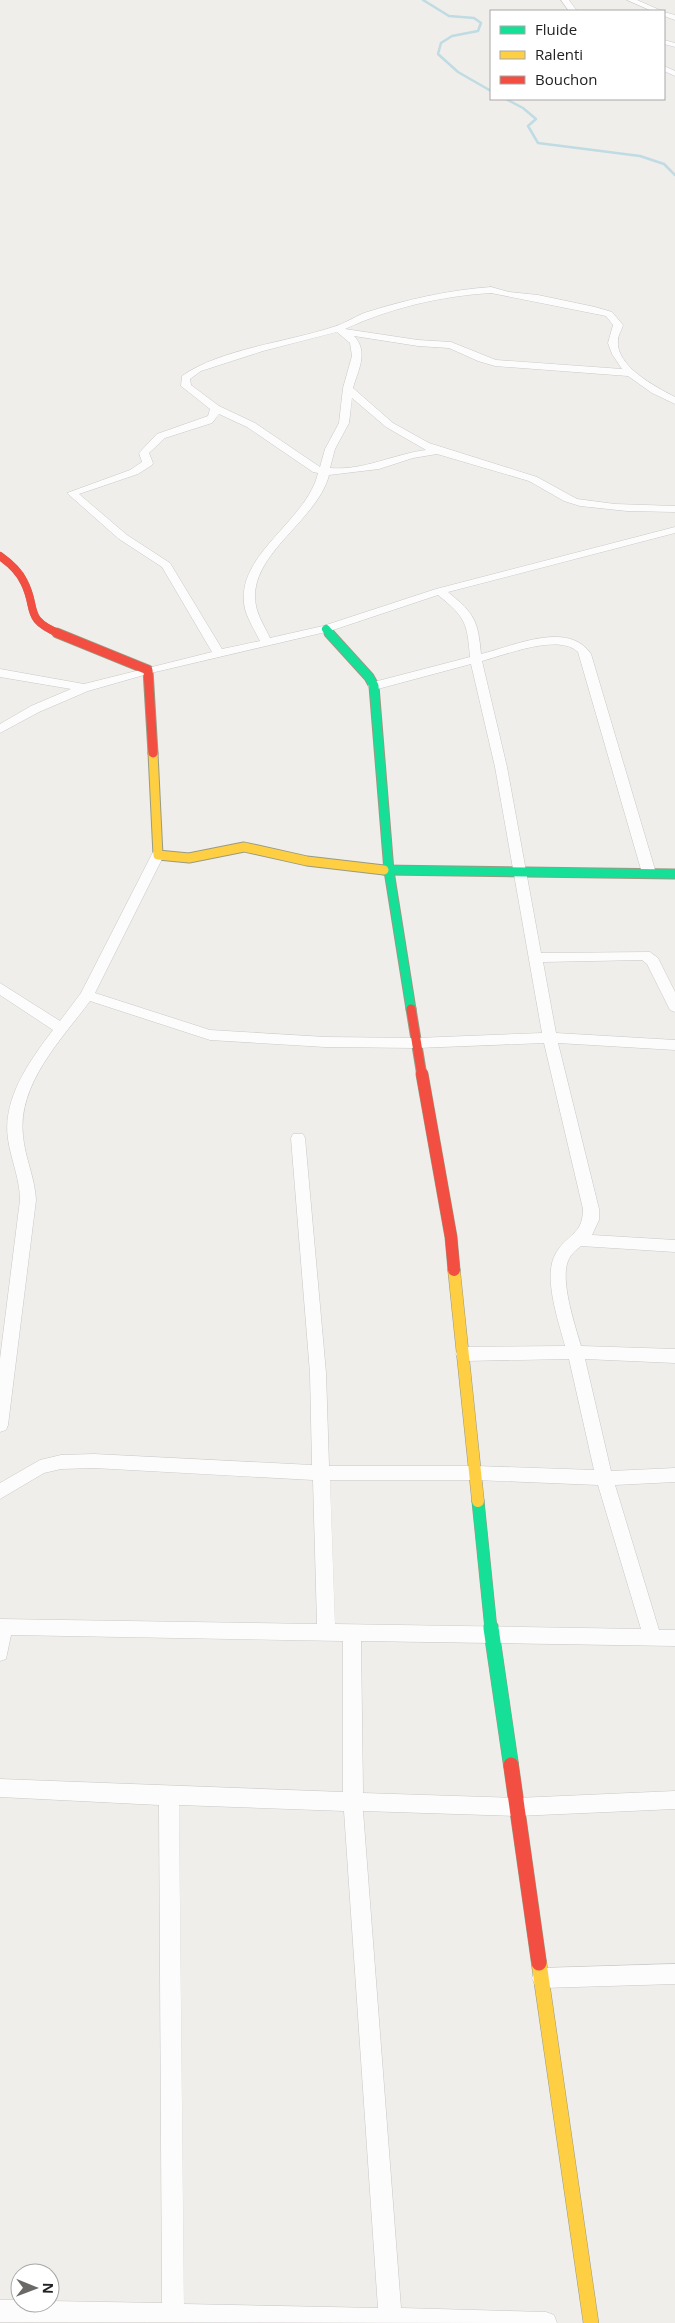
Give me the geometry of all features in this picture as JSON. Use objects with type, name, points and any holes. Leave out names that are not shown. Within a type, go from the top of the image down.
[{"type":"street","points":[[631,0],[656,10]]},
{"type":"street","points":[[343,331],[366,316],[409,303],[436,297],[491,290],[508,295],[538,298],[592,309],[609,314],[618,324],[613,344],[622,364],[630,373],[643,384],[675,401]]},
{"type":"street","points":[[267,644],[251,608],[251,590],[255,571],[279,538],[315,496],[331,447],[339,436],[345,419],[348,388],[359,356],[355,345],[343,331]]},
{"type":"street","points":[[438,451],[404,457],[379,466],[323,472],[308,466],[251,426],[215,408],[186,386],[185,378],[198,369],[260,349],[343,331],[418,343],[451,345],[481,359],[495,363],[630,373]]},
{"type":"street","points":[[643,384],[675,390]]},
{"type":"street","points":[[348,388],[364,406],[379,418],[414,440],[438,451],[486,463],[534,480],[561,496],[579,502],[618,508],[675,509]]},
{"type":"street","points":[[215,408],[213,417],[208,421],[156,438],[144,453],[148,462],[136,471],[72,493],[123,537],[166,565],[219,654]]},
{"type":"street","points":[[0,730],[35,709],[84,688],[148,670],[326,629],[440,591],[675,530]]},
{"type":"street","points":[[0,556],[10,563],[25,585],[32,613],[40,623],[53,631],[148,670]]},
{"type":"street","points":[[440,591],[464,611],[469,618],[472,629],[476,661],[501,768],[550,1038],[591,1209],[593,1221],[579,1240],[563,1255],[559,1265],[568,1330],[605,1478],[652,1638]]},
{"type":"street","points":[[326,629],[369,677],[374,686],[389,871],[451,1237],[492,1635],[591,2323]]},
{"type":"street","points":[[374,686],[476,661],[550,640],[571,640],[580,645],[585,654],[649,874]]},
{"type":"street","points":[[0,1425],[28,1200],[27,1181],[7,1129],[35,1066],[87,995],[158,856],[148,670]]},
{"type":"street","points":[[0,673],[84,688]]},
{"type":"street","points":[[158,856],[189,858],[244,847],[307,861],[389,871],[675,874]]},
{"type":"street","points":[[535,958],[646,955],[653,961],[675,1007]]},
{"type":"street","points":[[0,988],[62,1029]]},
{"type":"street","points":[[87,995],[115,1006],[210,1035],[325,1042],[417,1043],[550,1038],[675,1044]]},
{"type":"street","points":[[298,1138],[318,1373],[326,1632]]},
{"type":"street","points":[[579,1240],[675,1246]]},
{"type":"street","points":[[464,1354],[575,1352],[675,1356]]},
{"type":"street","points":[[0,1492],[40,1467],[61,1462],[94,1461],[321,1473],[476,1473],[605,1478],[675,1475]]},
{"type":"street","points":[[0,1653],[2,1627],[675,1638]]},
{"type":"street","points":[[352,1633],[353,1801],[390,2320]]},
{"type":"street","points":[[0,1788],[169,1796],[517,1807],[675,1800]]},
{"type":"street","points":[[169,1796],[173,2319]]},
{"type":"street","points":[[542,1978],[675,1974]]},
{"type":"street","points":[[0,2311],[173,2319],[546,2323]]},
{"type":"waterway","points":[[423,0],[449,16],[474,18],[481,23],[478,31],[452,36],[441,43],[438,54],[458,72],[490,90]]},
{"type":"waterway","points":[[508,100],[523,108],[536,119],[528,126],[538,143],[640,156],[664,164],[675,175]]},
{"type":"traffic: fast","points":[[326,629],[369,677],[374,686],[389,871],[411,1009]]},
{"type":"traffic: fast","points":[[384,870],[675,874]]},
{"type":"traffic: fast","points":[[478,1501],[492,1635],[511,1765]]},
{"type":"traffic: slow","points":[[153,753],[158,855],[189,858],[244,847],[307,861],[384,870]]},
{"type":"traffic: slow","points":[[454,1270],[478,1501]]},
{"type":"traffic: slow","points":[[539,1963],[591,2323]]},
{"type":"traffic: jam","points":[[0,556],[21,577],[29,596],[32,613],[41,623],[53,631],[148,670],[153,753]]},
{"type":"traffic: jam","points":[[411,1009],[432,1139],[451,1237],[454,1270]]},
{"type":"traffic: jam","points":[[511,1765],[539,1963]]}]
